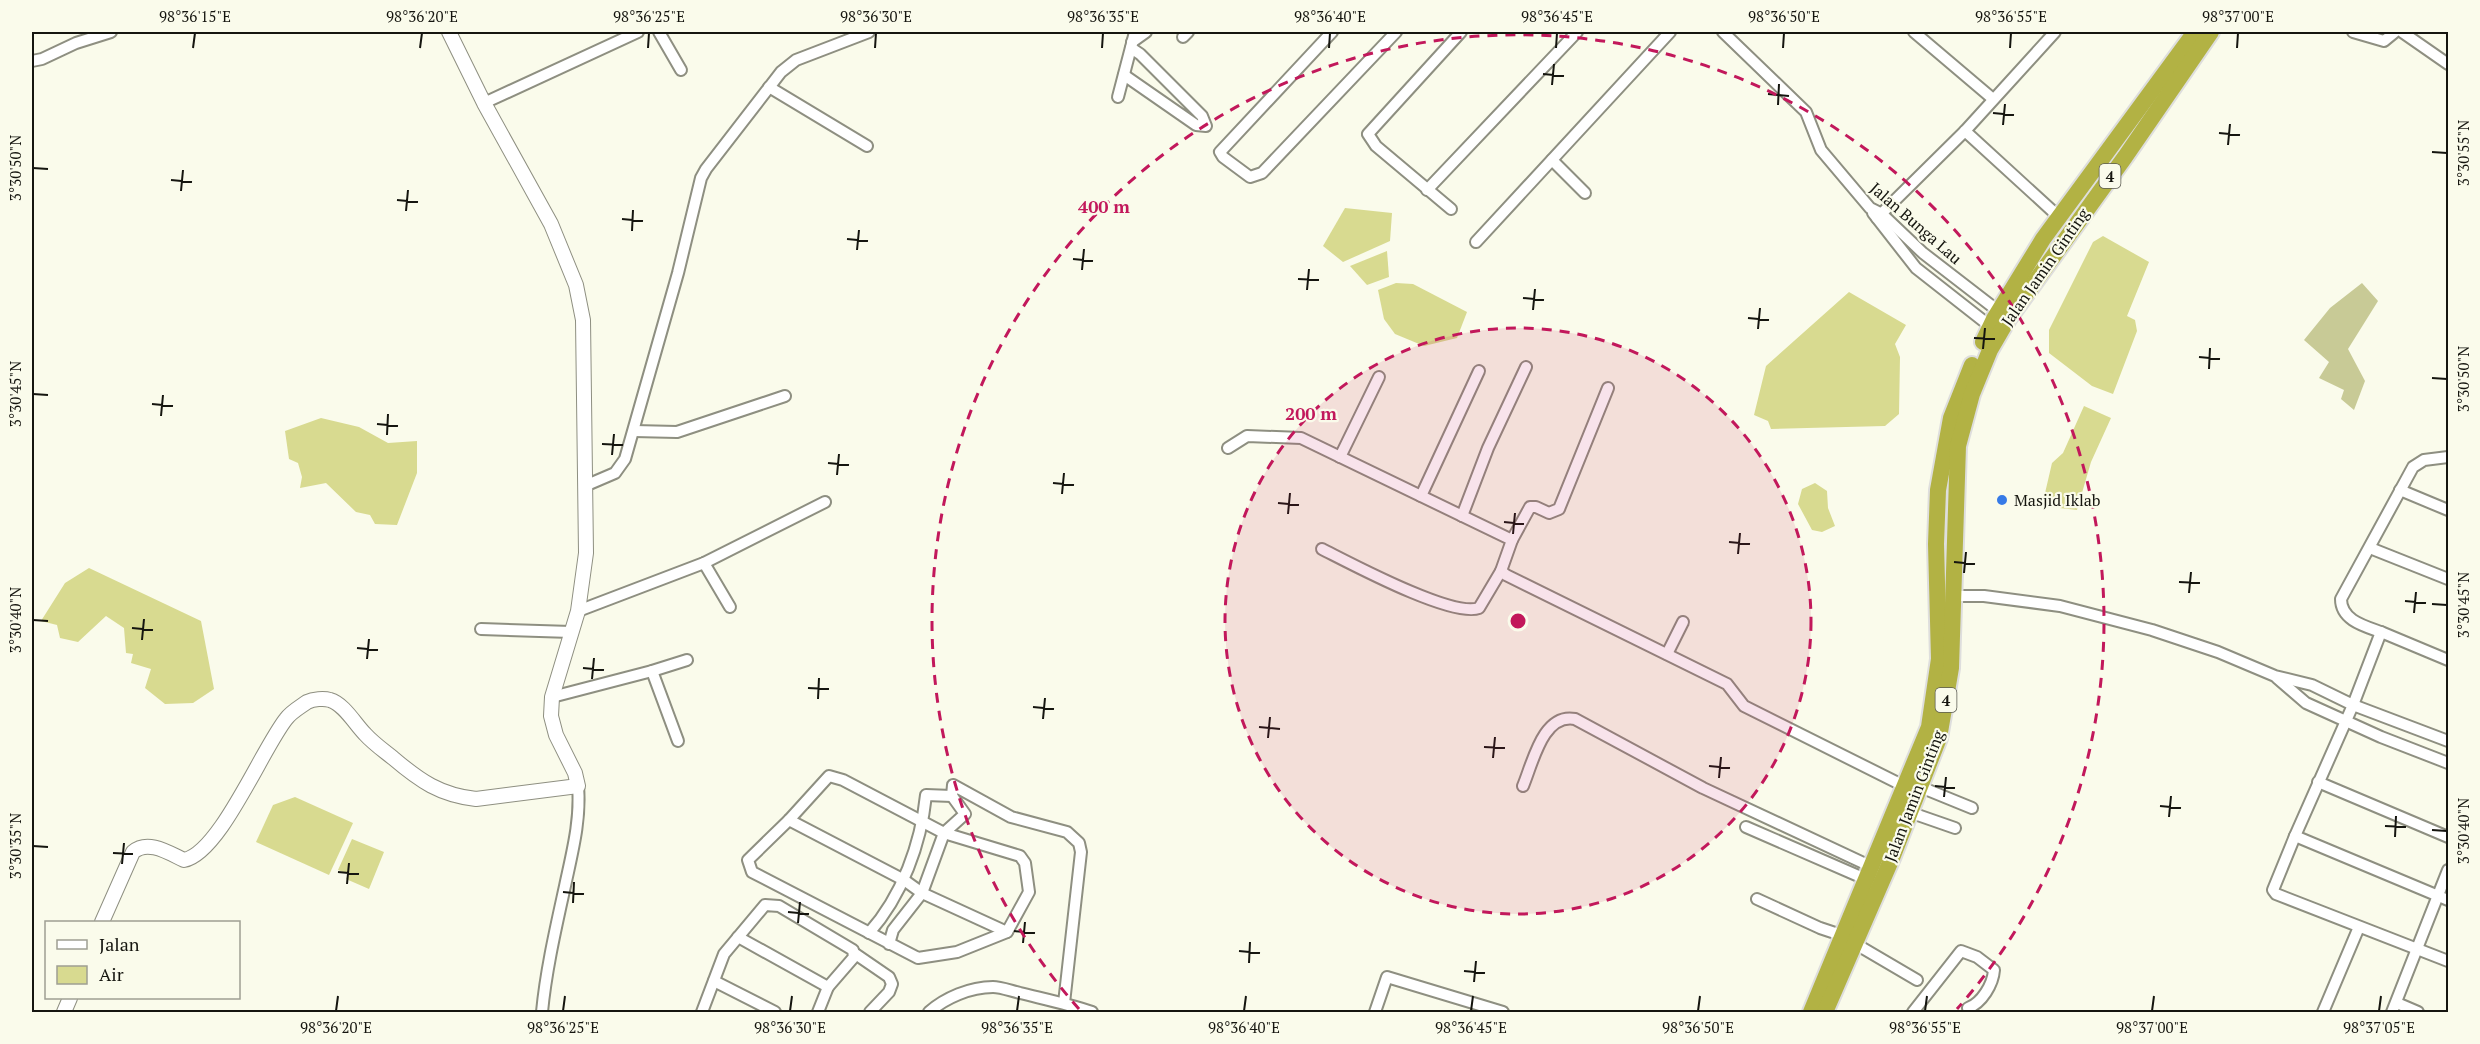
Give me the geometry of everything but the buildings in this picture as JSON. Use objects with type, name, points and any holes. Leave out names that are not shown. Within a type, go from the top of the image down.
[{"type":"highway","name":"Jalan Jamin Ginting","points":[[1872,877],[1892,858],[1909,812],[1912,786],[1929,728],[1936,693],[1939,659],[1936,525],[1938,490],[1958,397],[2043,239],[2195,32]]},
{"type":"highway","name":"Jalan Jamin Ginting","points":[[1825,1012],[1872,877],[1912,786],[1939,738],[1951,668],[1958,446],[1971,394],[1999,322],[2125,156],[2211,32]]},
{"type":"highway","name":"Jalan Jamin Ginting","points":[[1811,1012],[1849,940]]},
{"type":"street","points":[[32,61],[111,32]]},
{"type":"street","points":[[449,32],[484,103],[551,224],[576,285],[583,320],[587,486],[586,553],[578,611],[552,697],[551,716],[556,735],[575,773],[580,802],[542,1012]]},
{"type":"street","points":[[484,103],[638,32]]},
{"type":"street","points":[[659,32],[681,70]]},
{"type":"street","points":[[587,486],[607,478],[619,469],[634,431],[678,273],[701,178],[781,72],[796,60],[869,32]]},
{"type":"street","points":[[1118,96],[1132,41],[1146,32]]},
{"type":"street","points":[[1332,32],[1220,152],[1222,157],[1250,177],[1262,173],[1396,32]]},
{"type":"street","points":[[1451,209],[1376,146],[1368,134],[1425,68],[1461,32]]},
{"type":"street","points":[[1427,190],[1577,32]]},
{"type":"street","points":[[1476,242],[1601,104],[1670,32]]},
{"type":"street","name":"Jalan Bunga Lau","points":[[1724,32],[1806,112],[1821,150],[1870,208],[1999,322]]},
{"type":"street","points":[[1999,322],[1916,268],[1879,217],[1965,131],[2055,32]]},
{"type":"street","points":[[2354,32],[2384,41],[2395,32]]},
{"type":"street","points":[[2402,32],[2448,64]]},
{"type":"street","points":[[1922,34],[1993,99]]},
{"type":"street","points":[[1124,75],[1196,125],[1206,126],[1202,116],[1140,54],[1132,41]]},
{"type":"street","points":[[769,87],[867,146]]},
{"type":"street","points":[[1965,131],[2059,217]]},
{"type":"street","points":[[1552,160],[1585,193]]},
{"type":"street","points":[[1462,516],[1488,448],[1526,367]]},
{"type":"street","points":[[1421,496],[1479,371]]},
{"type":"street","points":[[1340,457],[1378,377]]},
{"type":"street","points":[[1322,549],[1419,594],[1470,610],[1479,608],[1501,571],[1512,540],[1530,507],[1536,507],[1549,513],[1559,508],[1608,388]]},
{"type":"street","points":[[634,431],[661,434],[677,432],[785,396]]},
{"type":"street","points":[[1228,448],[1247,436],[1301,438],[1512,540]]},
{"type":"street","points":[[2448,457],[2430,458],[2418,463],[2409,473],[2341,599],[2341,608],[2346,616],[2363,626],[2448,660]]},
{"type":"street","points":[[2400,490],[2448,510]]},
{"type":"street","points":[[578,611],[704,563],[825,502]]},
{"type":"street","points":[[2370,548],[2448,579]]},
{"type":"street","points":[[704,563],[730,607]]},
{"type":"street","points":[[1501,571],[1727,684],[1744,706],[1912,786],[1972,808]]},
{"type":"street","points":[[1954,590],[2060,606],[2152,630],[2218,652],[2275,676],[2312,685],[2353,705],[2448,741]]},
{"type":"street","points":[[1667,654],[1683,622]]},
{"type":"street","points":[[481,629],[571,633]]},
{"type":"street","points":[[2381,632],[2353,705],[2274,886],[2274,892],[2448,961]]},
{"type":"street","points":[[552,697],[687,660]]},
{"type":"street","points":[[652,671],[678,741]]},
{"type":"street","points":[[2275,676],[2306,703],[2448,763]]},
{"type":"street","points":[[102,921],[133,852],[139,847],[149,846],[184,860],[198,855],[226,819],[286,719],[311,700],[329,699],[341,707],[367,737],[415,777],[430,787],[442,791],[477,799],[533,794],[578,786]]},
{"type":"street","points":[[1523,786],[1546,731],[1552,723],[1565,717],[1575,718],[1872,877]]},
{"type":"street","points":[[829,776],[843,780],[944,833],[1020,856],[1025,863],[1029,892],[1007,932],[957,952],[918,958],[752,872],[748,860],[789,820],[829,776]]},
{"type":"street","points":[[2318,782],[2448,837]]},
{"type":"street","points":[[889,944],[893,930],[922,893],[944,833],[965,814],[952,796],[953,785],[1011,817],[1067,832],[1079,843],[1081,852],[1064,1003]]},
{"type":"street","points":[[869,933],[904,880],[923,821],[926,795],[952,796]]},
{"type":"street","points":[[1909,812],[1955,828]]},
{"type":"street","points":[[789,820],[904,880],[922,893],[1007,932]]},
{"type":"street","points":[[1746,827],[1872,877]]},
{"type":"street","points":[[2295,836],[2448,900]]},
{"type":"street","points":[[2418,1012],[2395,1008],[2448,870]]},
{"type":"street","points":[[1757,899],[1849,940],[1917,980]]},
{"type":"street","points":[[702,1012],[724,954],[765,905],[771,904],[779,906],[853,950],[854,953],[889,977],[892,984],[889,992],[870,1012]]},
{"type":"street","points":[[2323,1012],[2359,927]]},
{"type":"street","points":[[738,937],[828,987]]},
{"type":"street","points":[[1914,1012],[1961,951],[1977,957],[1994,970],[1982,998],[1976,1005],[1968,1008]]},
{"type":"street","points":[[818,1012],[828,987],[854,957],[854,953]]},
{"type":"street","points":[[1375,1012],[1387,977],[1503,1012]]},
{"type":"street","points":[[714,981],[770,1011]]},
{"type":"street","points":[[929,1012],[939,1003],[952,997],[972,990],[993,987],[1064,1003],[1092,1012]]},
{"type":"shaded area","points":[[2362,283],[2378,301],[2348,349],[2365,381],[2354,410],[2341,399],[2344,390],[2319,378],[2329,362],[2304,340],[2330,308]]},
{"type":"water","points":[[1345,208],[1392,213],[1390,241],[1343,262],[1323,246]]},
{"type":"water","points":[[2103,236],[2149,262],[2127,316],[2135,320],[2137,331],[2113,394],[2092,386],[2049,353],[2049,330],[2093,242]]},
{"type":"water","points":[[1387,251],[1389,277],[1367,285],[1350,266]]},
{"type":"water","points":[[1396,283],[1413,284],[1467,312],[1457,338],[1424,346],[1395,334],[1384,319],[1378,290]]},
{"type":"water","points":[[1849,292],[1906,325],[1895,344],[1900,357],[1899,414],[1885,426],[1771,429],[1768,421],[1754,415],[1766,366]]},
{"type":"water","points":[[2084,406],[2111,418],[2091,462],[2077,510],[2042,506],[2052,463],[2063,453]]},
{"type":"water","points":[[321,418],[359,427],[388,443],[417,441],[417,473],[397,525],[375,524],[370,515],[356,512],[326,483],[300,488],[302,477],[298,463],[289,459],[285,431]]},
{"type":"water","points":[[1815,483],[1827,491],[1828,508],[1835,526],[1822,532],[1812,530],[1798,504],[1802,489]]},
{"type":"water","points":[[89,568],[201,621],[214,689],[193,703],[165,704],[145,688],[151,669],[131,663],[133,654],[126,653],[124,628],[106,616],[78,642],[60,638],[57,625],[41,621],[65,583]]},
{"type":"water","points":[[295,797],[353,823],[329,875],[256,842],[273,805]]},
{"type":"water","points":[[352,839],[384,852],[369,889],[346,879],[348,874],[338,870]]},
{"type":"place","name":"Masjid Iklab","points":[[2002,500]]}]
